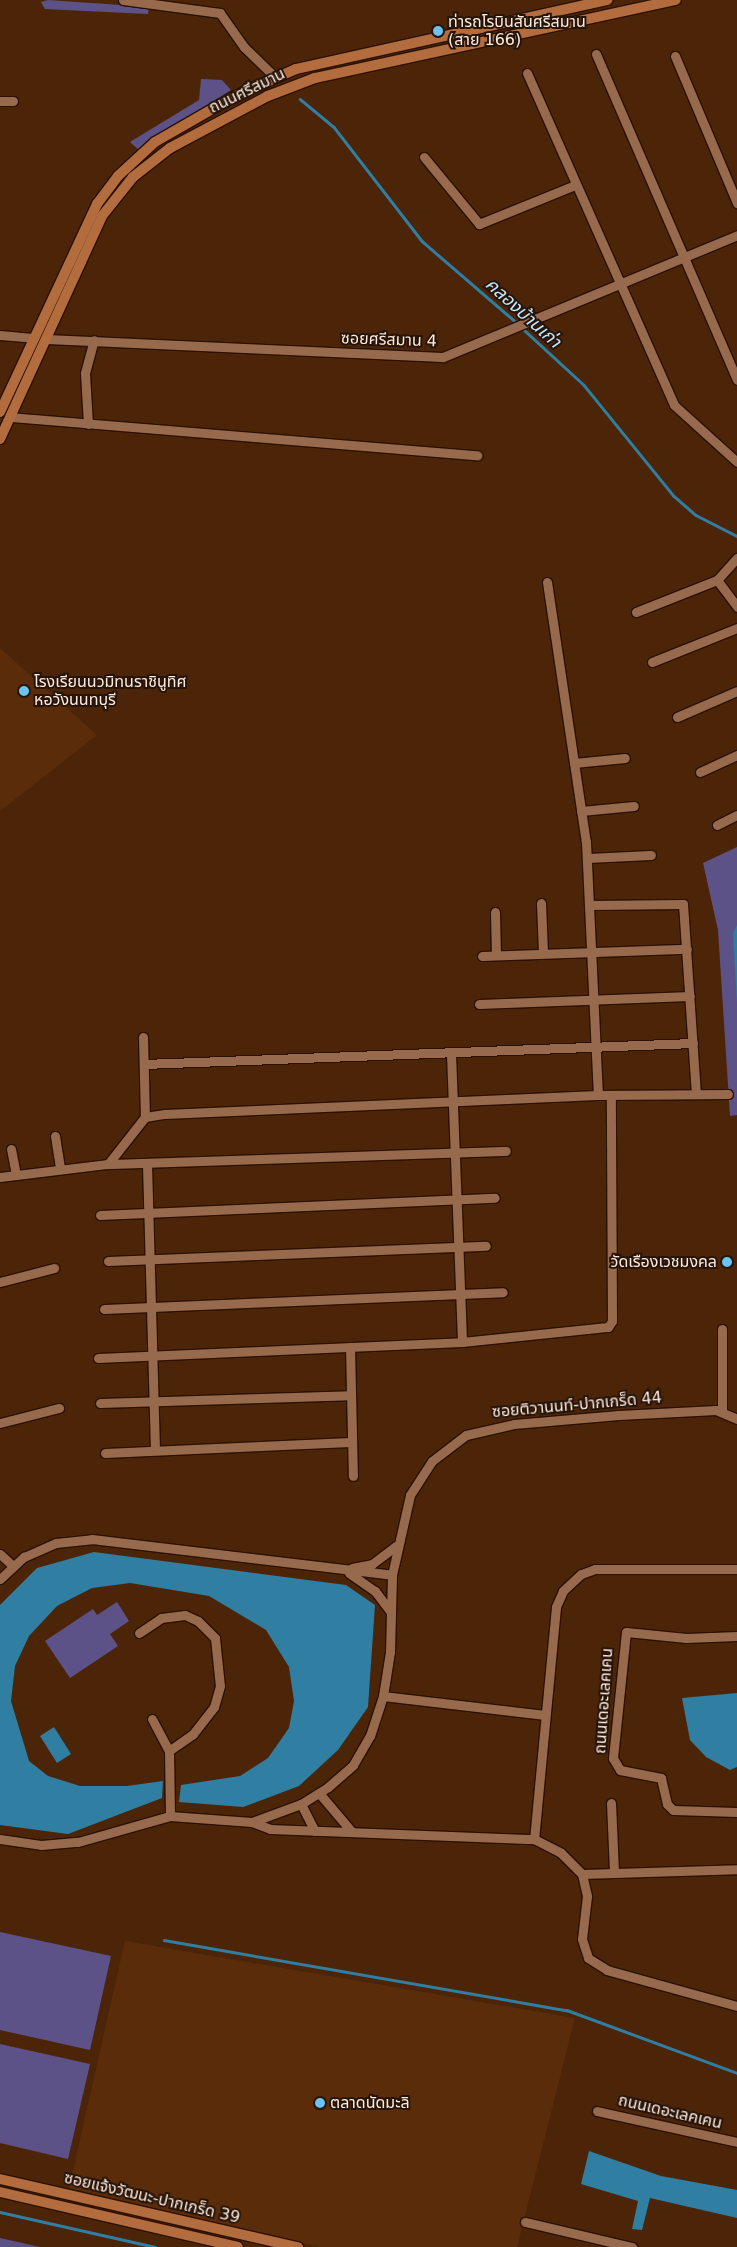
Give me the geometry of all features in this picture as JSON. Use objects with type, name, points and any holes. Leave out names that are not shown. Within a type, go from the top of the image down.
[{"type":"main road","name":"ถนนศรีสมาน","points":[[0,412],[91,214],[118,176],[155,142],[275,77],[341,58],[607,0]]},
{"type":"main road","name":"ถนนศรีสมาน","points":[[0,439],[46,339],[116,196],[150,162],[199,132],[316,78],[676,0]]},
{"type":"main road","name":"ซอยแจ้งวัฒนะ-ปากเกร็ด 39","points":[[0,2179],[298,2247]]},
{"type":"main road","name":"ซอยแจ้งวัฒนะ-ปากเกร็ด 39","points":[[0,2192],[238,2247]]},
{"type":"street","points":[[123,0],[220,13],[244,47],[275,77]]},
{"type":"street","points":[[596,54],[737,380]]},
{"type":"street","points":[[675,56],[737,203]]},
{"type":"street","points":[[527,73],[674,405],[737,462]]},
{"type":"street","points":[[0,101],[13,101]]},
{"type":"street","points":[[424,157],[479,224],[575,185]]},
{"type":"street","name":"ซอยศรีสมาน 4","points":[[46,339],[439,357],[516,328],[737,235]]},
{"type":"street","points":[[0,335],[34,338]]},
{"type":"street","points":[[88,424],[85,372],[94,340]]},
{"type":"street","points":[[10,417],[477,455]]},
{"type":"street","points":[[636,612],[717,580],[737,558]]},
{"type":"street","points":[[717,580],[737,607]]},
{"type":"street","points":[[547,582],[587,858],[598,1047],[598,1095]]},
{"type":"street","points":[[652,662],[737,628]]},
{"type":"street","points":[[677,717],[737,691]]},
{"type":"street","points":[[700,772],[737,754]]},
{"type":"street","points":[[574,763],[624,758]]},
{"type":"street","points":[[581,811],[634,806]]},
{"type":"street","points":[[717,825],[737,815]]},
{"type":"street","points":[[587,858],[651,855]]},
{"type":"street","points":[[590,905],[681,902],[687,949],[696,1093]]},
{"type":"street","points":[[541,903],[543,953]]},
{"type":"street","points":[[495,912],[496,955]]},
{"type":"street","points":[[482,956],[687,949]]},
{"type":"street","points":[[478,1004],[690,996]]},
{"type":"street","points":[[108,1164],[145,1117],[143,1037]]},
{"type":"street","points":[[144,1064],[451,1054],[693,1043]]},
{"type":"street","points":[[451,1054],[462,1342]]},
{"type":"street","points":[[145,1117],[598,1095],[728,1094]]},
{"type":"street","points":[[98,1358],[462,1342],[580,1332],[611,1325],[610,1095]]},
{"type":"street","points":[[55,1136],[60,1170]]},
{"type":"street","points":[[11,1149],[16,1175]]},
{"type":"street","points":[[0,1177],[108,1164],[506,1150]]},
{"type":"street","points":[[147,1164],[155,1450]]},
{"type":"street","points":[[100,1216],[496,1198]]},
{"type":"street","points":[[108,1261],[486,1246]]},
{"type":"street","points":[[0,1282],[54,1268]]},
{"type":"street","points":[[104,1309],[503,1292]]},
{"type":"street","points":[[722,1329],[722,1411],[737,1419]]},
{"type":"street","points":[[350,1347],[350,1442],[353,1476]]},
{"type":"street","points":[[100,1403],[350,1395]]},
{"type":"street","points":[[0,1423],[59,1408]]},
{"type":"street","name":"ซอยติวานนท์-ปากเกร็ด 44","points":[[0,1839],[41,1845],[78,1842],[170,1816],[252,1822],[301,1804],[353,1765],[370,1736],[383,1696],[396,1546],[410,1495],[421,1476],[466,1435],[514,1424],[722,1411]]},
{"type":"street","points":[[105,1453],[350,1442]]},
{"type":"street","points":[[0,1579],[13,1566],[56,1543],[92,1539],[392,1575]]},
{"type":"street","points":[[343,1570],[372,1564],[396,1546]]},
{"type":"street","points":[[0,1554],[13,1566]]},
{"type":"street","points":[[534,1839],[556,1607],[572,1581],[610,1567],[737,1569]]},
{"type":"street","points":[[343,1570],[375,1591],[390,1611]]},
{"type":"street","points":[[139,1633],[161,1618],[185,1616],[198,1621],[215,1638],[220,1686],[214,1707],[193,1734],[170,1751]]},
{"type":"street","name":"ถนนเดอะเลคเคน","points":[[737,1636],[686,1638],[626,1632],[613,1758],[625,1773],[661,1778],[667,1804],[673,1810],[737,1812]]},
{"type":"street","points":[[383,1696],[545,1715]]},
{"type":"street","points":[[152,1719],[170,1751],[170,1816]]},
{"type":"street","points":[[318,1793],[352,1832]]},
{"type":"street","points":[[612,1803],[614,1873]]},
{"type":"street","points":[[301,1804],[315,1831]]},
{"type":"street","points":[[252,1822],[270,1829],[534,1839],[561,1853],[582,1874],[587,1896],[582,1939],[588,1958],[608,1970],[737,2006]]},
{"type":"street","points":[[582,1874],[737,1870]]},
{"type":"street","name":"ถนนเดอะเลคเคน","points":[[597,2111],[737,2142]]},
{"type":"street","points":[[526,2222],[632,2247]]},
{"type":"shaded area","points":[[48,0],[149,7],[148,14],[45,9],[41,2]]},
{"type":"shaded area","points":[[201,79],[222,80],[231,90],[139,150],[130,142],[199,100]]},
{"type":"shaded area","name":"โรงเรียนนวมิทนราชินูทิศ หอวังนนทบุรี","points":[[0,648],[97,735],[0,811]]},
{"type":"shaded area","points":[[737,847],[737,1115],[730,1116],[718,930],[703,863]]},
{"type":"shaded area","points":[[117,1602],[129,1621],[110,1634],[118,1646],[70,1678],[45,1641],[93,1609],[97,1615]]},
{"type":"shaded area","points":[[0,1932],[111,1956],[90,2050],[0,2030]]},
{"type":"shaded area","name":"ตลาดนัดมะลิ","points":[[125,1941],[575,2018],[517,2247],[320,2247],[69,2188]]},
{"type":"shaded area","points":[[0,2044],[90,2064],[68,2159],[0,2143]]},
{"type":"shaded area","points":[[0,2238],[40,2247],[0,2247]]},
{"type":"water","points":[[737,925],[737,1002],[733,934]]},
{"type":"water","points":[[94,1552],[346,1585],[375,1605],[368,1707],[338,1750],[299,1786],[243,1807],[179,1802],[181,1785],[240,1776],[268,1758],[289,1728],[294,1701],[289,1667],[266,1630],[209,1596],[130,1583],[92,1588],[57,1606],[29,1636],[15,1666],[11,1701],[29,1761],[48,1776],[80,1786],[127,1786],[163,1781],[162,1798],[68,1834],[0,1825],[0,1605],[37,1568]]},
{"type":"water","points":[[737,1693],[737,1767],[730,1770],[706,1757],[690,1740],[682,1698]]},
{"type":"water","points":[[54,1727],[71,1754],[57,1763],[40,1736]]},
{"type":"water","points":[[589,2151],[661,2176],[737,2190],[737,2218],[650,2198],[642,2230],[632,2229],[638,2201],[581,2184]]},
{"type":"waterway","name":"คลองบ้านเก่า","points":[[300,99],[334,127],[422,241],[517,323]]},
{"type":"waterway","name":"คลองบ้านเก่า","points":[[521,327],[584,385],[674,496],[696,515],[737,536]]},
{"type":"waterway","points":[[164,1940],[567,2010],[737,2073]]},
{"type":"waterway","points":[[0,2212],[155,2247]]},
{"type":"place","name":"ท่ารถโรบินสันศรีสมาน (สาย 166)","points":[[438,31]]},
{"type":"place","name":"โรงเรียนนวมิทนราชินูทิศ หอวังนนทบุรี","points":[[24,691]]},
{"type":"place","name":"วัดเรืองเวชมงคล","points":[[727,1262]]},
{"type":"place","name":"ตลาดนัดมะลิ","points":[[320,2103]]}]
